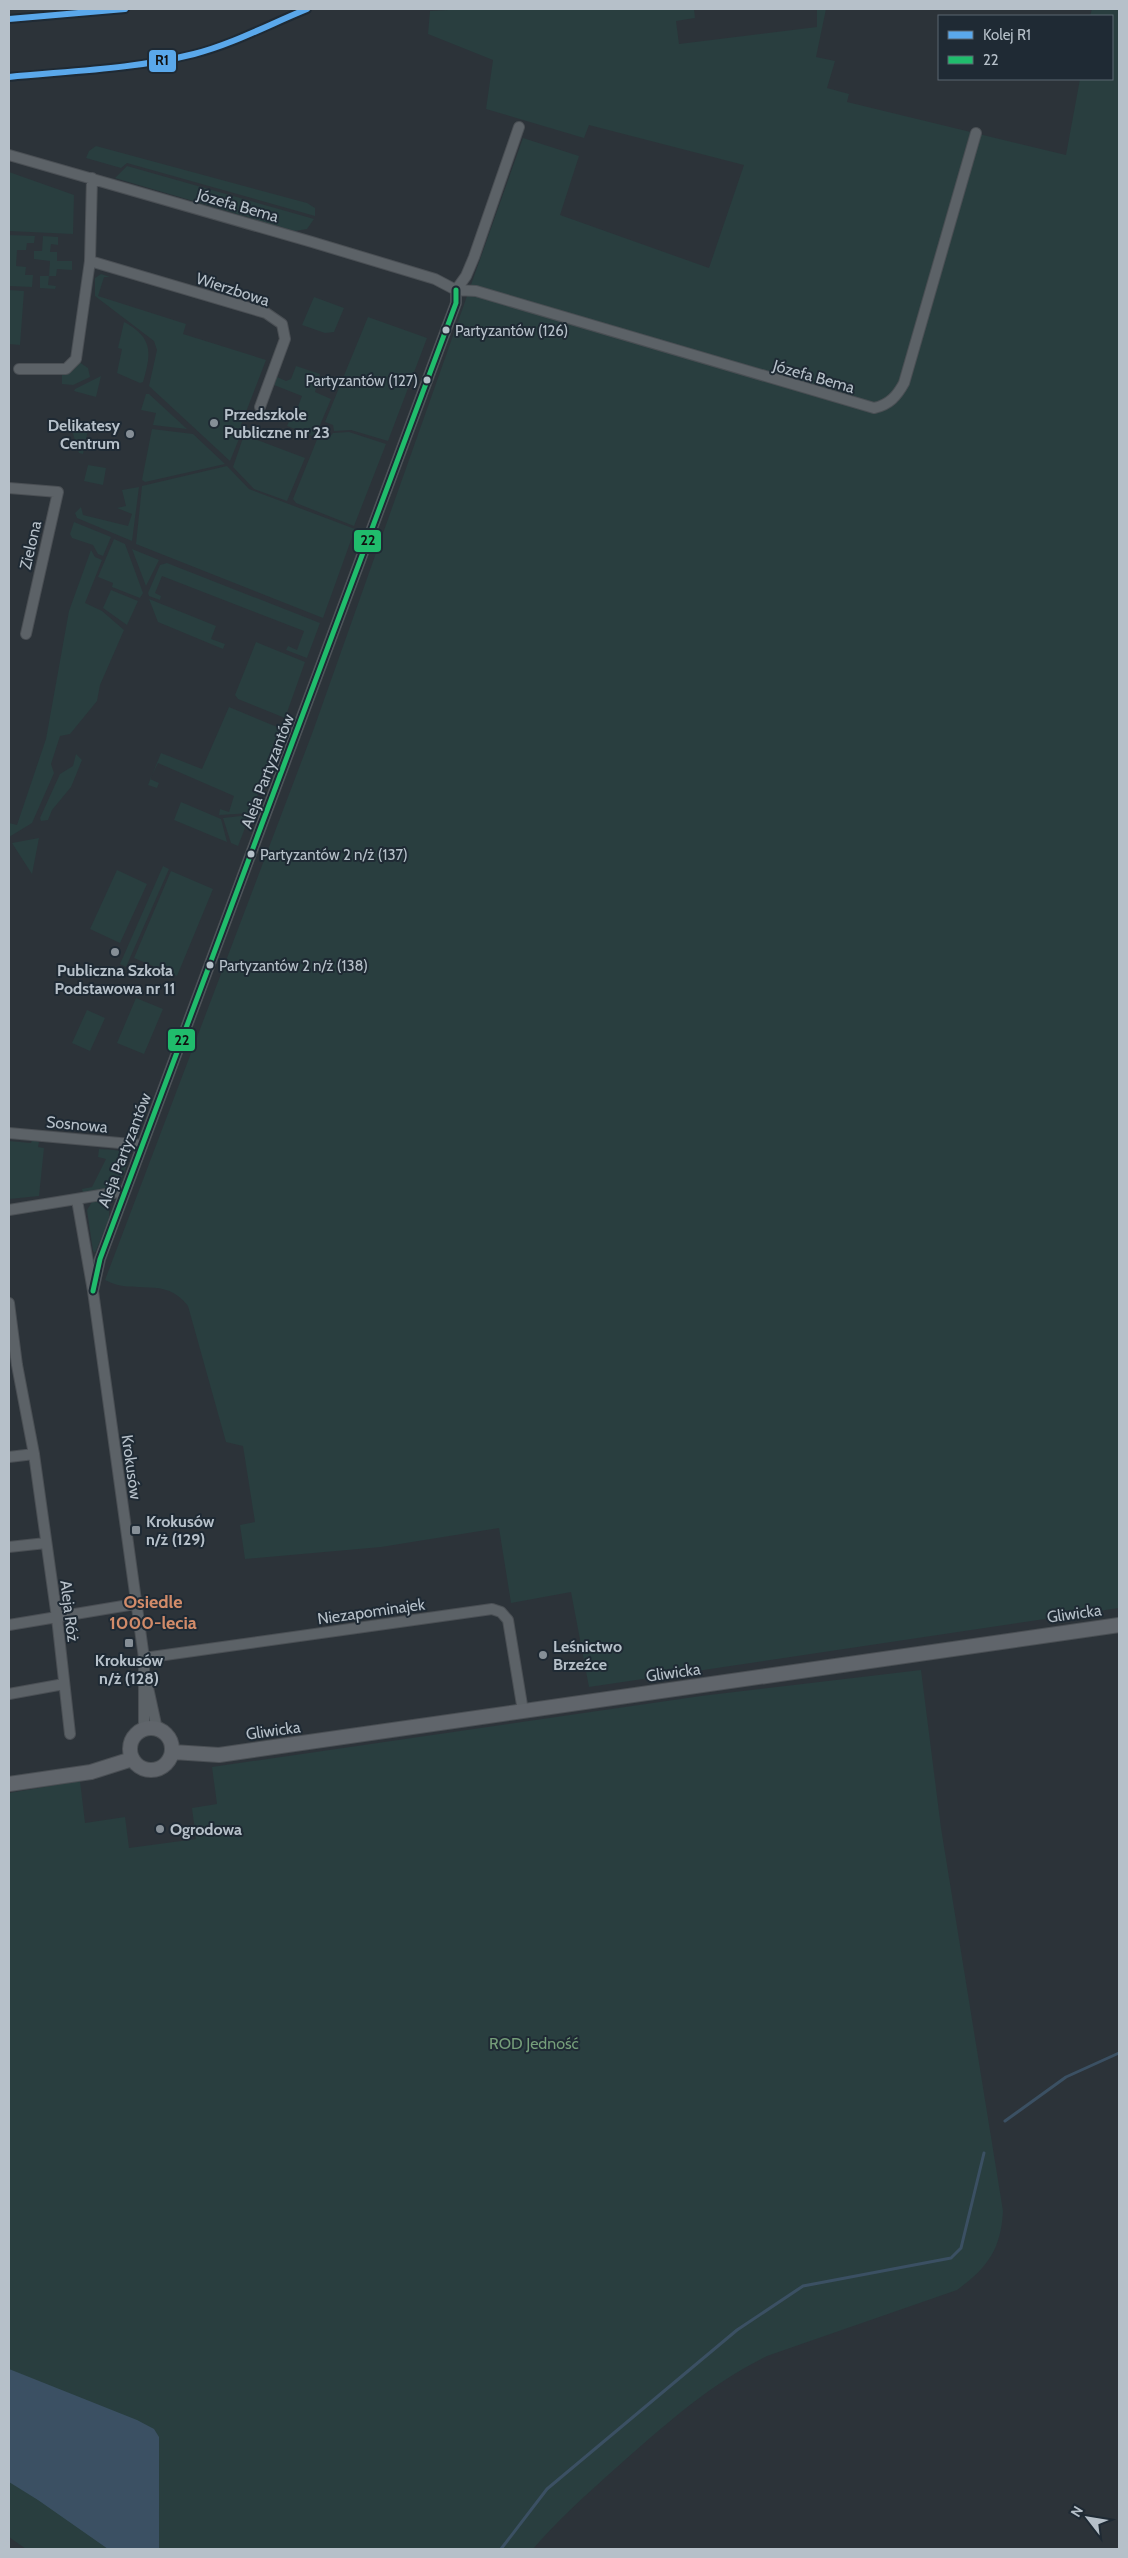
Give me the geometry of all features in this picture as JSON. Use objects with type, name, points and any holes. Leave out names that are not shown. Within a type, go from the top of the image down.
[{"type":"main road","name":"Gliwicka","points":[[173,1752],[219,1755],[1119,1625]]},
{"type":"main road","points":[[151,1729],[170,1738],[173,1752],[165,1766],[153,1771],[141,1768],[132,1759],[131,1741],[151,1729]]},
{"type":"main road","points":[[9,1784],[91,1772],[132,1759]]},
{"type":"street","points":[[456,290],[466,276],[519,127]]},
{"type":"street","name":"Józefa Bema","points":[[9,155],[435,279],[456,290],[476,292],[874,408],[884,406],[892,400],[904,384],[976,133]]},
{"type":"street","points":[[19,369],[66,369],[76,360],[90,261],[92,178]]},
{"type":"street","name":"Wierzbowa","points":[[90,261],[266,313],[282,324],[285,339],[260,407]]},
{"type":"street","name":"Aleja Partyzantów","points":[[93,1291],[100,1259],[456,303],[456,290]]},
{"type":"street","name":"Zielona","points":[[9,488],[58,492],[26,634]]},
{"type":"street","name":"Sosnowa","points":[[9,1133],[142,1145]]},
{"type":"street","points":[[9,1210],[125,1192]]},
{"type":"street","name":"Krokusów","points":[[76,1200],[93,1291],[144,1658],[151,1729]]},
{"type":"street","name":"Aleja Róż","points":[[9,1303],[13,1366],[34,1454],[57,1618],[70,1734]]},
{"type":"street","points":[[9,1457],[34,1454]]},
{"type":"street","points":[[9,1548],[46,1543]]},
{"type":"street","points":[[9,1625],[135,1604]]},
{"type":"street","name":"Niezapominajek","points":[[144,1658],[492,1609],[501,1612],[508,1620],[523,1711]]},
{"type":"street","points":[[9,1694],[64,1684]]},
{"type":"green space","points":[[466,9],[694,9],[695,18],[676,21],[679,44],[817,27],[817,9],[826,9],[816,57],[835,61],[827,88],[849,94],[847,102],[1066,155],[1080,80],[1113,80],[1113,15],[1090,15],[1092,9],[1119,9],[1119,1608],[589,1687],[571,1592],[511,1603],[499,1528],[381,1547],[245,1559],[240,1525],[255,1522],[243,1446],[226,1442],[188,1306],[169,1291],[159,1288],[127,1286],[105,1280],[313,731],[523,138],[579,156],[560,215],[709,268],[744,165],[589,125],[584,138],[486,109],[493,60],[428,34],[430,11]]},
{"type":"green space","points":[[96,146],[307,203],[315,208],[315,216],[127,163],[121,168],[86,158],[89,151]]},
{"type":"green space","points":[[127,166],[314,219],[307,229],[295,231],[115,178]]},
{"type":"green space","points":[[9,172],[74,195],[73,234],[9,231]]},
{"type":"green space","points":[[9,235],[35,236],[34,243],[27,243],[26,250],[17,250],[16,266],[26,267],[25,275],[33,275],[32,287],[9,286]]},
{"type":"green space","points":[[43,236],[58,237],[58,245],[51,244],[50,252],[57,252],[57,261],[72,261],[72,270],[57,269],[56,276],[49,276],[50,261],[34,259],[34,251],[42,251]]},
{"type":"green space","name":"Przedszkole Publiczne nr 23","points":[[101,274],[110,277],[104,277],[98,296],[186,324],[183,334],[266,360],[241,425],[243,429],[230,461],[149,386],[157,350],[154,341],[95,296],[95,278]]},
{"type":"green space","points":[[40,276],[49,276],[48,285],[56,286],[55,289],[40,288]]},
{"type":"green space","points":[[9,290],[24,291],[20,345],[9,344]]},
{"type":"green space","points":[[314,297],[344,308],[334,332],[325,333],[302,325]]},
{"type":"green space","points":[[368,317],[427,338],[388,441],[351,430],[334,431],[333,425],[325,422]]},
{"type":"green space","points":[[124,322],[141,334],[148,348],[146,372],[143,382],[140,383],[117,373],[122,349],[118,348]]},
{"type":"green space","points":[[79,362],[88,368],[90,377],[73,385],[62,384],[62,372]]},
{"type":"green space","points":[[296,366],[320,374],[315,392],[331,399],[315,437],[287,426],[291,417],[294,417],[302,396],[274,385],[277,377],[286,381],[291,379]]},
{"type":"green space","points":[[101,376],[96,397],[74,391],[75,389]]},
{"type":"green space","points":[[146,394],[149,394],[187,429],[153,425],[156,413],[141,410]]},
{"type":"green space","points":[[72,421],[89,425],[83,454],[79,453],[70,424]]},
{"type":"green space","points":[[152,429],[193,434],[225,464],[145,482],[142,480]]},
{"type":"green space","points":[[349,432],[386,444],[354,526],[296,503],[293,499],[318,437],[327,440],[333,433]]},
{"type":"green space","points":[[244,435],[305,458],[287,501],[254,489],[233,467]]},
{"type":"green space","points":[[88,465],[106,468],[103,485],[84,481]]},
{"type":"green space","points":[[227,466],[249,489],[355,529],[323,618],[136,544],[142,486]]},
{"type":"green space","points":[[139,487],[132,541],[77,518],[75,513],[81,507],[83,515],[128,526],[132,514],[117,508],[126,506],[122,490]]},
{"type":"green space","points":[[74,522],[111,537],[103,556],[98,554],[93,545],[72,538],[70,534]]},
{"type":"green space","points":[[114,539],[125,544],[143,593],[140,598],[112,587],[113,583],[98,577]]},
{"type":"green space","points":[[132,549],[159,560],[146,586]]},
{"type":"green space","points":[[91,550],[95,557],[102,560],[85,603],[102,611],[124,630],[100,685],[97,701],[70,734],[60,736],[51,764],[54,773],[32,823],[9,837],[9,823],[17,825],[46,739],[69,611]]},
{"type":"green space","points":[[167,563],[320,623],[307,658],[286,650],[288,646],[297,650],[304,631],[162,576],[155,593],[161,596],[160,600],[149,596],[148,593],[160,565]]},
{"type":"green space","points":[[111,590],[138,601],[127,625],[103,608]]},
{"type":"green space","points":[[149,599],[216,626],[211,639],[225,644],[223,649],[158,622]]},
{"type":"green space","points":[[256,642],[305,662],[285,718],[238,699],[235,695]]},
{"type":"green space","points":[[229,707],[282,729],[251,813],[219,815],[220,809],[229,812],[234,796],[158,763],[152,774],[161,753],[202,769]]},
{"type":"green space","points":[[76,754],[82,760],[71,787],[52,810],[48,820],[41,821],[40,818],[60,774],[73,766]]},
{"type":"green space","points":[[150,779],[159,783],[157,788],[148,785]]},
{"type":"green space","points":[[181,802],[221,819],[227,842],[174,820]]},
{"type":"green space","points":[[250,815],[238,846],[231,843],[223,818]]},
{"type":"green space","points":[[39,838],[32,874],[12,843]]},
{"type":"green space","points":[[163,866],[169,869],[126,967],[120,964]]},
{"type":"green space","points":[[117,870],[147,884],[120,943],[90,929]]},
{"type":"green space","points":[[171,871],[213,889],[177,976],[134,958]]},
{"type":"green space","points":[[136,998],[163,1009],[144,1054],[117,1043]]},
{"type":"green space","points":[[87,1010],[105,1018],[90,1051],[72,1043]]},
{"type":"green space","points":[[32,1140],[39,1142],[38,1147],[44,1148],[39,1196],[9,1199],[9,1141],[31,1143]]},
{"type":"green space","points":[[99,1149],[122,1152],[127,1160],[126,1170],[111,1189],[83,1193],[82,1189],[92,1187],[106,1159],[98,1157]]},
{"type":"green space","points":[[99,1201],[109,1210],[109,1219],[95,1253],[93,1251],[87,1210],[92,1202]]},
{"type":"green space","name":"ROD Jedność","points":[[921,1670],[941,1828],[1003,2211],[999,2237],[991,2257],[977,2274],[957,2290],[767,2356],[728,2378],[676,2416],[626,2459],[566,2514],[533,2549],[26,2549],[9,2537],[9,1793],[80,1781],[85,1823],[125,1817],[129,1848],[196,1839],[192,1808],[217,1804],[212,1767],[701,1696]]},
{"type":"water","points":[[9,2369],[137,2420],[154,2429],[159,2437],[159,2549],[108,2549],[9,2482]]},
{"type":"waterway","points":[[1005,2121],[1066,2077],[1119,2053]]},
{"type":"waterway","points":[[501,2549],[547,2489],[737,2330],[803,2286],[951,2258],[961,2248],[984,2153]]},
{"type":"rail line","name":"R1","points":[[9,19],[125,9]]},
{"type":"rail line","name":"R1","points":[[9,77],[125,66],[194,54],[237,39],[307,9]]},
{"type":"transit line","name":"22","points":[[93,1291],[100,1259],[456,303],[456,290]]},
{"type":"place","name":"Partyzantów (126)","points":[[446,330]]},
{"type":"place","name":"Partyzantów (127)","points":[[427,380]]},
{"type":"place","name":"Przedszkole Publiczne nr 23","points":[[214,423]]},
{"type":"place","name":"Delikatesy Centrum","points":[[130,434]]},
{"type":"place","name":"Partyzantów 2 n/ż (137)","points":[[251,854]]},
{"type":"place","name":"Publiczna Szkoła Podstawowa nr 11","points":[[115,952]]},
{"type":"place","name":"Partyzantów 2 n/ż (138)","points":[[210,965]]},
{"type":"place","name":"Krokusów n/ż (129)","points":[[136,1530]]},
{"type":"place","name":"Krokusów n/ż (128)","points":[[129,1643]]},
{"type":"place","name":"Leśnictwo Brzeźce","points":[[543,1655]]},
{"type":"place","name":"Ogrodowa","points":[[160,1829]]},
{"type":"district","name":"Osiedle 1000-lecia","points":[[153,1612]]}]
